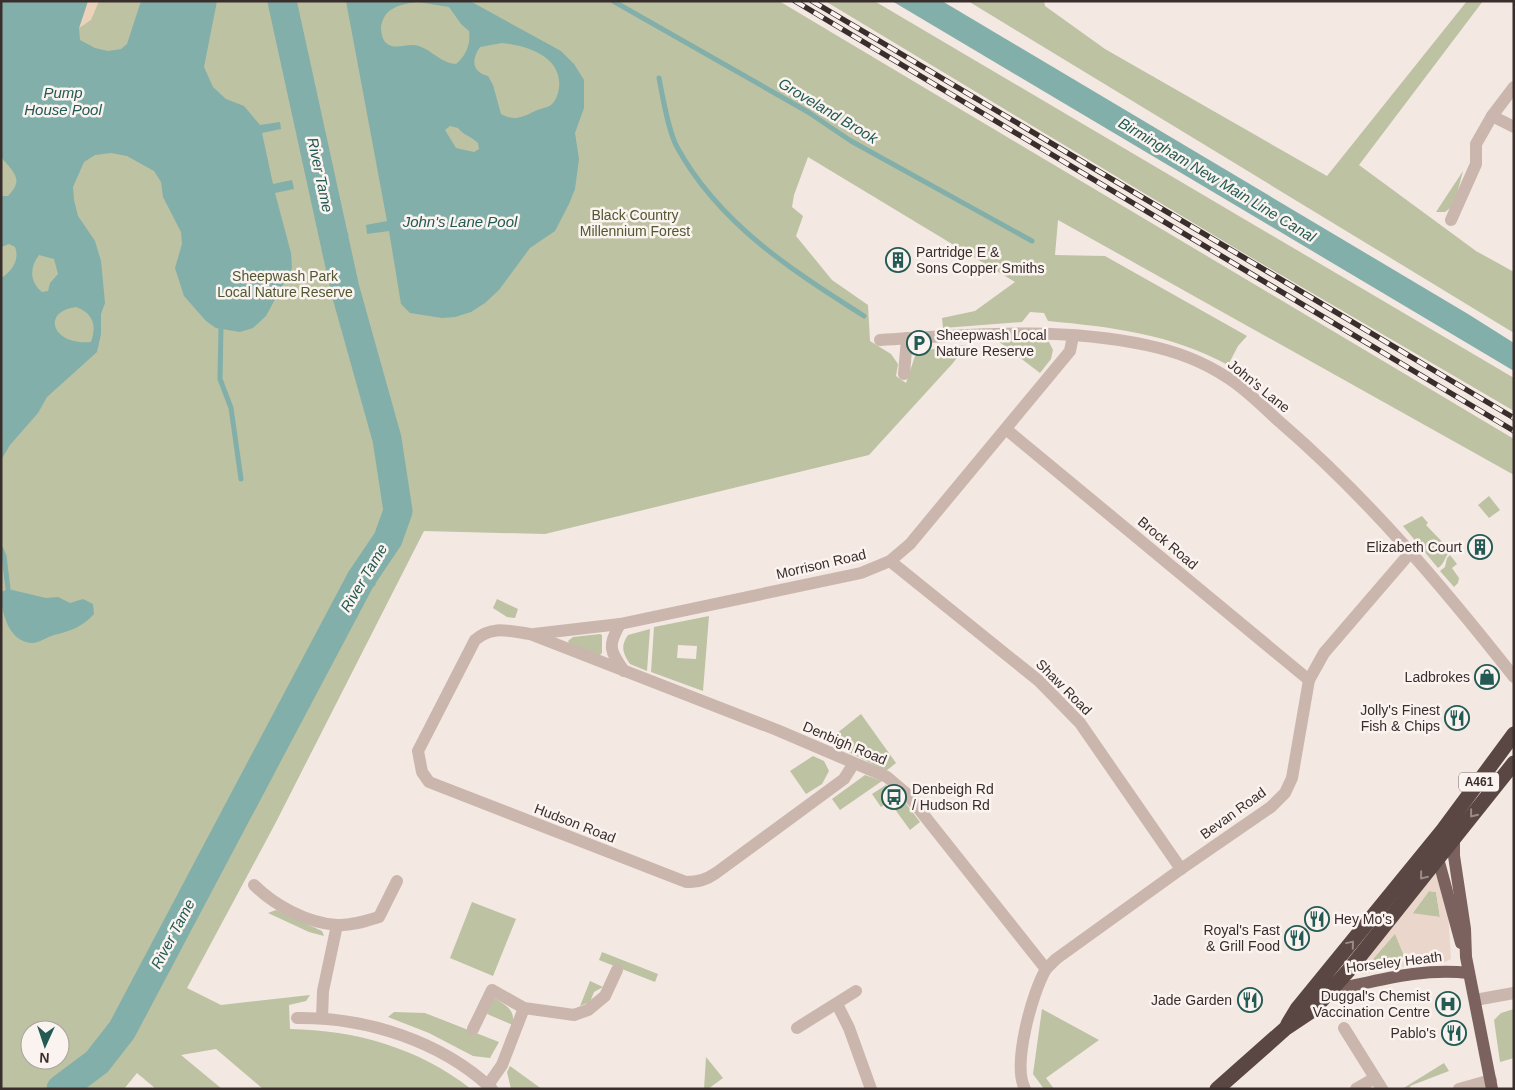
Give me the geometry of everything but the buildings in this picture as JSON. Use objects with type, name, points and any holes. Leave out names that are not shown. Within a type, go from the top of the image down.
[{"type":"highway","name":"A461","points":[[1445,835],[1514,734]]},
{"type":"highway","name":"A461","points":[[1445,835],[1514,763]]},
{"type":"highway","name":"Horseley Heath","points":[[1217,1089],[1286,1028],[1313,1010],[1338,983],[1438,858],[1445,835]]},
{"type":"highway","name":"Horseley Heath","points":[[1286,1028],[1297,1009],[1445,835]]},
{"type":"main road","points":[[1445,835],[1454,856],[1465,929],[1468,973],[1491,1084]]},
{"type":"main road","points":[[1438,858],[1453,919],[1466,957]]},
{"type":"main road","name":"Horseley Heath","points":[[1297,1009],[1308,1006],[1329,983],[1347,986],[1415,972],[1443,970],[1468,973]]},
{"type":"street","points":[[1451,220],[1476,164],[1475,147],[1492,116],[1514,87]]},
{"type":"street","points":[[1492,116],[1514,127]]},
{"type":"street","name":"John's Lane","points":[[880,340],[1018,333],[1073,336],[1147,345],[1188,358],[1230,379],[1301,440],[1357,494],[1463,612],[1514,677]]},
{"type":"street","name":"Morrison Road","points":[[530,634],[620,624],[862,573],[890,561],[910,544],[1007,430],[1070,352],[1073,336]]},
{"type":"street","points":[[904,374],[907,338]]},
{"type":"street","name":"Brock Road","points":[[1007,430],[1309,680]]},
{"type":"street","name":"Bevan Road","points":[[1046,970],[1056,959],[1271,807],[1285,793],[1292,778],[1309,680],[1324,653],[1410,553]]},
{"type":"street","name":"Shaw Road","points":[[890,561],[1039,681],[1080,723],[1181,869]]},
{"type":"street","points":[[620,624],[610,639],[613,654],[624,671]]},
{"type":"street","name":"Denbigh Road","points":[[496,629],[530,634],[777,730],[887,777],[907,794],[1046,970]]},
{"type":"street","name":"Hudson Road","points":[[496,629],[485,632],[475,640],[418,751],[422,772],[428,782],[686,882],[705,880],[716,873],[844,779],[854,763]]},
{"type":"street","points":[[254,884],[268,899],[290,910],[337,925],[379,917],[397,880]]},
{"type":"street","points":[[322,1018],[324,991],[337,925]]},
{"type":"street","points":[[473,1030],[492,990],[524,1008],[574,1015],[588,1010],[605,996],[617,970]]},
{"type":"street","points":[[1025,1089],[1020,1077],[1022,1051],[1034,995],[1046,970]]},
{"type":"street","points":[[797,1028],[856,991]]},
{"type":"street","points":[[1475,1000],[1514,993]]},
{"type":"street","points":[[837,1004],[849,1028],[871,1089]]},
{"type":"street","points":[[297,1018],[322,1018],[363,1024],[393,1032],[451,1058],[490,1087],[502,1065],[524,1008]]},
{"type":"street","points":[[1344,1028],[1378,1084],[1356,1089]]},
{"type":"street","points":[[1459,1089],[1491,1084]]},
{"type":"green space","name":"Sheepwash Park Local Nature Reserve","points":[[1,1],[779,1],[1514,439],[1514,475],[1058,220],[1055,255],[1105,256],[1247,336],[1238,346],[1228,365],[1207,354],[1163,339],[1118,329],[1048,321],[1044,313],[1030,312],[1022,322],[943,328],[942,318],[975,311],[1015,282],[808,157],[794,195],[792,207],[803,216],[796,236],[832,280],[868,305],[870,341],[891,354],[898,364],[896,376],[906,383],[915,356],[924,351],[966,345],[953,363],[869,455],[545,534],[424,531],[275,824],[187,988],[221,1005],[310,995],[306,1001],[289,1005],[290,1029],[338,1033],[385,1044],[430,1062],[471,1089],[263,1089],[216,1049],[181,1055],[222,1089],[156,1089],[137,1073],[124,1089],[1,1089]]},
{"type":"green space","points":[[825,1],[876,2],[1514,378],[1514,411],[1240,251]]},
{"type":"green space","points":[[968,1],[1044,1],[1045,6],[1105,49],[1327,176],[1467,1],[1483,1],[1359,165],[1476,251],[1514,272],[1514,333]]},
{"type":"green space","points":[[1463,171],[1454,205],[1445,212],[1436,212]]},
{"type":"green space","points":[[1039,340],[1049,342],[1053,350],[1051,359],[1040,373],[998,341]]},
{"type":"green space","points":[[1489,496],[1500,510],[1489,518],[1478,505]]},
{"type":"green space","points":[[1422,516],[1428,523],[1426,525],[1451,551],[1438,568],[1403,526]]},
{"type":"green space","points":[[1450,555],[1457,564],[1452,568],[1459,578],[1458,583],[1454,587],[1440,571],[1445,567],[1447,558]]},
{"type":"green space","points":[[497,599],[518,609],[515,618],[507,617],[493,608]]},
{"type":"green space","points":[[709,616],[703,691],[651,672],[654,627]],"holes":[[[678,645],[697,646],[696,659],[677,658]]]},
{"type":"green space","points":[[650,629],[647,671],[630,664],[624,653],[623,646],[628,635]]},
{"type":"green space","points":[[602,635],[602,653],[599,656],[570,645],[568,641],[573,637]]},
{"type":"green space","points":[[861,714],[896,763],[886,771],[831,743],[831,738]]},
{"type":"green space","points":[[813,756],[824,761],[829,771],[822,784],[806,794],[790,771]]},
{"type":"green space","points":[[865,775],[882,781],[840,810],[832,799]]},
{"type":"green space","points":[[886,785],[901,797],[920,822],[910,830],[889,801],[881,807],[872,794]]},
{"type":"green space","points":[[550,810],[569,817],[565,825],[547,818]]},
{"type":"green space","points":[[1429,891],[1436,892],[1440,917],[1412,914]]},
{"type":"green space","points":[[472,902],[516,919],[493,976],[450,958]]},
{"type":"green space","points":[[276,910],[322,931],[324,936],[309,932],[268,913]]},
{"type":"green space","points":[[1395,933],[1405,958],[1375,964],[1373,959]]},
{"type":"green space","points":[[602,952],[658,974],[655,982],[599,960]]},
{"type":"green space","points":[[590,981],[603,987],[594,992],[590,1002],[580,1006]]},
{"type":"green space","points":[[493,999],[504,1004],[509,1009],[513,1016],[513,1025],[487,1014]]},
{"type":"green space","points":[[1042,1009],[1099,1040],[1046,1078],[1054,1089],[1044,1089],[1033,1074]]},
{"type":"green space","points":[[1514,1009],[1514,1058],[1500,1062],[1494,1020],[1501,1013]]},
{"type":"green space","points":[[394,1012],[425,1013],[499,1042],[490,1058],[473,1056],[429,1033],[388,1017]]},
{"type":"green space","points":[[706,1057],[723,1078],[708,1089],[704,1089]]},
{"type":"green space","points":[[1444,1063],[1449,1071],[1410,1086],[1411,1089],[1402,1089]]},
{"type":"green space","points":[[510,1066],[542,1089],[511,1089],[507,1072]]},
{"type":"sand","points":[[88,1],[99,1],[91,20],[79,28]]},
{"type":"shaded area","points":[[1437,872],[1448,912],[1451,959],[1443,963],[1397,967],[1361,974],[1358,969]],"holes":[[[1429,891],[1436,892],[1440,917],[1412,913]],[[1395,934],[1405,958],[1375,964],[1373,959]]]},
{"type":"water","name":"Pump House Pool","points":[[1,1],[88,1],[79,28],[80,40],[95,48],[108,51],[121,49],[127,44],[141,1],[217,1],[204,67],[213,87],[226,99],[244,106],[260,125],[280,122],[281,129],[262,133],[273,184],[292,180],[294,189],[275,193],[291,253],[292,268],[266,316],[253,328],[240,332],[216,328],[206,321],[184,296],[175,268],[182,244],[181,232],[163,197],[161,182],[154,171],[127,156],[111,153],[95,155],[84,162],[73,187],[78,216],[95,241],[101,261],[105,303],[101,314],[101,334],[97,352],[47,397],[38,413],[10,445],[1,460],[1,278],[12,269],[16,261],[16,252],[15,247],[9,244],[1,247],[1,196],[8,196],[16,185],[16,180],[13,171],[1,157]],"holes":[[[39,255],[54,259],[58,274],[50,283],[48,291],[42,292],[35,284],[32,275],[32,270]],[[76,307],[90,316],[92,320],[94,330],[91,342],[78,342],[68,339],[60,334],[56,328],[55,321],[58,315],[65,310]]]},
{"type":"water","name":"John's Lane Pool","points":[[346,1],[470,1],[561,51],[574,64],[584,80],[584,108],[575,133],[579,159],[575,189],[555,231],[530,248],[499,290],[485,303],[471,312],[455,317],[442,318],[410,313],[401,304],[389,231],[367,234],[366,225],[387,221]],"holes":[[[418,2],[449,7],[461,24],[469,31],[467,49],[463,57],[456,64],[441,59],[419,46],[397,47],[385,42],[381,28],[385,15],[394,8]],[[502,43],[511,44],[541,54],[549,60],[559,77],[559,88],[554,102],[549,106],[521,117],[513,118],[501,114],[493,85],[488,76],[479,72],[475,65],[475,56],[480,47]],[[450,126],[458,128],[478,143],[479,149],[474,152],[456,148],[445,130]]]},
{"type":"water","name":"Birmingham New Main Line Canal","points":[[892,1],[942,1],[1514,343],[1514,371]]},
{"type":"water","points":[[8,589],[46,598],[58,597],[70,603],[83,599],[93,604],[94,614],[81,625],[71,630],[35,643],[24,641],[12,631],[4,616],[1,592]]},
{"type":"waterway","name":"River Tame","points":[[61,1089],[97,1062],[122,1030],[361,579],[388,539],[398,511],[387,439],[345,289],[282,1]]},
{"type":"waterway","name":"Groveland Brook","points":[[613,1],[808,112],[851,141],[1032,241]]},
{"type":"waterway","points":[[659,78],[666,114],[677,147],[694,175],[714,200],[736,222],[785,263],[864,316]]},
{"type":"waterway","name":"River Tame","points":[[300,121],[310,123]]},
{"type":"waterway","name":"River Tame","points":[[313,180],[324,183]]},
{"type":"waterway","points":[[336,244],[346,235]]},
{"type":"waterway","points":[[221,328],[220,379],[231,408],[241,479]]},
{"type":"waterway","points":[[392,474],[402,467]]},
{"type":"waterway","points":[[398,511],[406,512]]},
{"type":"waterway","points":[[1,549],[4,556],[8,589]]},
{"type":"waterway","points":[[361,579],[373,584]]},
{"type":"railway","points":[[795,1],[1514,431]]},
{"type":"railway","points":[[812,1],[1514,418]]},
{"type":"place","name":"Partridge E & Sons Copper Smiths","points":[[898,260]]},
{"type":"place","name":"Sheepwash Local Nature Reserve","points":[[919,343]]},
{"type":"place","name":"Elizabeth Court","points":[[1480,547]]},
{"type":"place","name":"Ladbrokes","points":[[1487,677]]},
{"type":"place","name":"Jolly's Finest Fish & Chips","points":[[1457,718]]},
{"type":"place","name":"Denbeigh Rd / Hudson Rd","points":[[894,797]]},
{"type":"place","name":"Hey Mo's","points":[[1317,919]]},
{"type":"place","name":"Royal's Fast & Grill Food","points":[[1297,938]]},
{"type":"place","name":"Jade Garden","points":[[1250,1000]]},
{"type":"place","name":"Duggal's Chemist Vaccination Centre","points":[[1448,1004]]},
{"type":"place","name":"Pablo's","points":[[1454,1033]]},
{"type":"park label","name":"Black Country Millennium Forest","points":[[635,224]]}]
